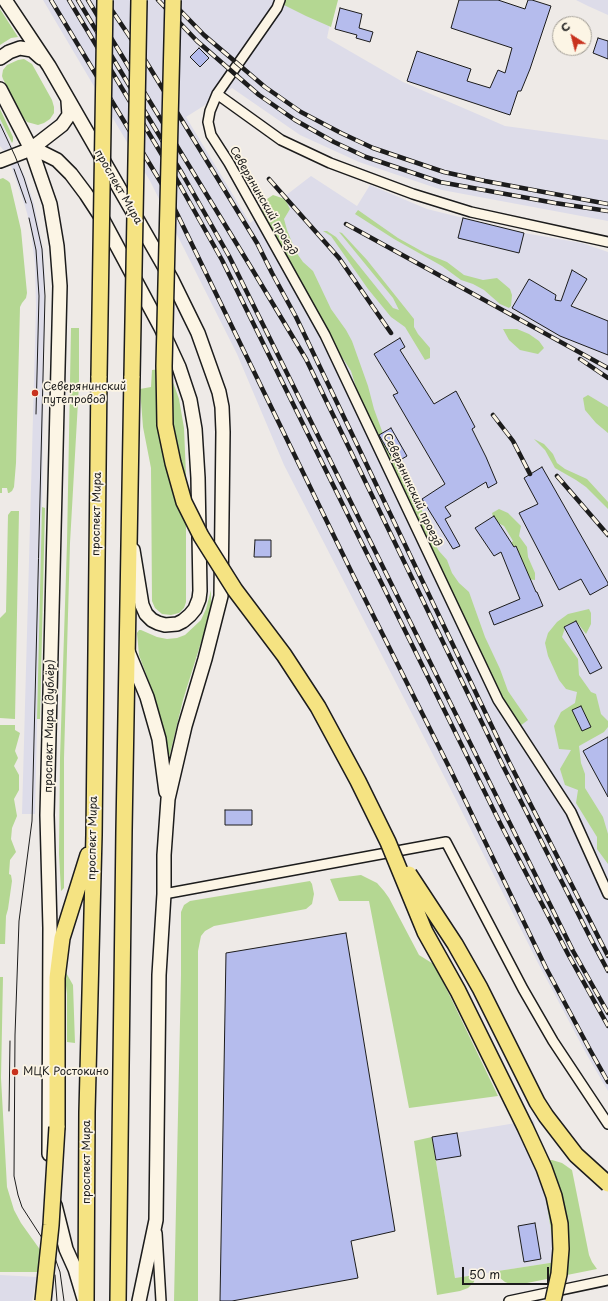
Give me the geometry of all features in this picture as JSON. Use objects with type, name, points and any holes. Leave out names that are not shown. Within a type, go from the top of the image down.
[{"type":"main road","points":[[5,0],[49,66]]},
{"type":"main road","name":"проспект Мира","points":[[85,1301],[88,1068],[94,835],[105,0]]},
{"type":"main road","name":"проспект Мира","points":[[118,1301],[127,649],[140,0]]},
{"type":"main road","points":[[172,0],[164,366],[165,425],[172,463],[184,502],[201,536],[235,590],[284,655],[318,708],[358,781],[388,842],[426,932],[458,991],[544,1168],[554,1196],[560,1224],[561,1249],[559,1274],[553,1301]]},
{"type":"main road","points":[[0,58],[9,52],[20,48],[32,50],[49,66]]},
{"type":"main road","name":"проспект Мира","points":[[49,66],[172,280],[198,333],[219,392],[222,407],[221,596],[168,800],[159,975],[156,1220],[139,1301]]},
{"type":"main road","name":"проспект Мира (дублёр)","points":[[0,89],[31,149],[50,204],[57,246],[60,286],[47,815],[50,928],[50,1169],[62,1237],[85,1301]]},
{"type":"main road","points":[[0,161],[31,149],[62,125],[69,115],[68,99]]},
{"type":"main road","points":[[31,149],[39,151],[57,160],[71,174],[103,220],[161,328],[179,367],[190,400],[195,429],[198,478],[200,591],[195,609],[183,621],[177,624],[165,625],[152,620],[146,614],[142,605],[130,527]]},
{"type":"main road","name":"проспект Мира","points":[[127,649],[147,696],[159,739],[168,800]]},
{"type":"main road","points":[[56,978],[62,938],[94,835]]},
{"type":"main road","points":[[388,842],[480,988],[534,1096],[546,1116],[576,1155],[608,1184]]},
{"type":"main road","points":[[43,1301],[51,1225],[57,1127],[56,978],[48,852]]},
{"type":"street","name":"Северянинский проезд","points":[[280,0],[277,8],[217,94],[210,111],[208,122],[211,135],[229,163],[325,335],[498,700],[571,812],[608,894]]},
{"type":"street","points":[[217,94],[281,140],[330,163],[413,194],[471,212],[608,242]]},
{"type":"street","points":[[164,894],[446,842],[523,989],[553,1041],[608,1124]]},
{"type":"street","points":[[156,1220],[162,1301]]},
{"type":"street","points":[[508,1301],[608,1280]]},
{"type":"shaded area","points":[[43,0],[335,0],[327,38],[403,82],[505,126],[608,140],[608,221],[442,190],[359,162],[300,135],[232,88],[186,117],[250,223],[311,176],[357,206],[370,185],[427,209],[524,233],[582,243],[608,252],[608,1091],[538,963],[284,465],[237,354],[150,181]]},
{"type":"shaded area","points":[[576,0],[608,0],[608,15],[588,6]]},
{"type":"shaded area","points":[[0,119],[25,177],[34,204],[43,249],[45,277],[42,507],[35,814],[22,814],[36,307],[35,264],[30,224],[25,206],[9,160],[0,146]]},
{"type":"shaded area","points":[[534,1120],[556,1262],[455,1278],[432,1137]]},
{"type":"shaded area","points":[[0,1275],[37,1277],[32,1301],[0,1301]]},
{"type":"green space","points":[[274,0],[338,0],[331,27]]},
{"type":"green space","points":[[0,9],[18,37],[11,38],[0,45]]},
{"type":"green space","points":[[24,59],[32,64],[52,100],[54,107],[54,113],[50,119],[38,125],[27,122],[23,117],[2,76],[3,70],[7,65]]},
{"type":"green space","points":[[0,109],[13,137],[12,143],[0,119]]},
{"type":"green space","points":[[3,178],[10,183],[21,230],[27,293],[26,298],[20,307],[16,463],[14,487],[9,493],[7,488],[2,488],[2,493],[0,493],[0,179]]},
{"type":"green space","points":[[273,195],[285,199],[290,209],[284,219],[296,252],[303,262],[313,271],[331,309],[352,341],[386,442],[398,462],[409,474],[433,541],[447,560],[452,573],[459,583],[469,592],[485,637],[500,669],[508,691],[528,720],[520,726],[531,742],[512,726],[495,682],[482,660],[427,539],[358,394],[351,371],[327,334],[261,213],[264,201]]},
{"type":"green space","points":[[358,210],[398,238],[425,253],[447,262],[464,275],[483,280],[497,278],[510,289],[512,295],[511,306],[509,308],[500,304],[484,290],[461,280],[442,266],[394,239],[355,214]]},
{"type":"green space","points":[[323,231],[327,231],[336,237],[393,308],[399,310],[393,298],[339,232],[342,233],[367,260],[414,319],[414,327],[430,348],[430,358],[425,360],[405,327],[391,317],[368,289],[331,236]]},
{"type":"green space","points":[[71,328],[79,328],[79,384],[70,543],[64,758],[64,888],[61,891],[59,854],[60,758],[67,543]]},
{"type":"green space","points":[[503,329],[517,329],[529,334],[539,341],[544,348],[538,354],[520,350],[509,340]]},
{"type":"green space","points":[[168,368],[179,399],[184,428],[186,476],[186,602],[184,608],[179,613],[171,615],[162,614],[155,608],[152,601],[151,468],[143,427],[140,389],[151,387],[152,370]]},
{"type":"green space","points":[[588,395],[608,407],[608,433],[596,423],[585,410],[583,398]]},
{"type":"green space","points":[[534,439],[544,444],[553,454],[557,463],[565,469],[587,479],[608,502],[608,509],[586,487],[555,468],[545,450]]},
{"type":"green space","points":[[42,507],[45,508],[40,719],[37,719]]},
{"type":"green space","points":[[499,509],[508,513],[521,526],[519,536],[527,547],[528,557],[535,573],[535,580],[527,579],[509,545],[513,541],[504,526],[494,521],[492,513]]},
{"type":"green space","points":[[11,511],[19,511],[15,719],[0,718],[0,618],[6,612],[8,515]]},
{"type":"green space","points":[[211,590],[211,608],[208,620],[183,700],[169,758],[156,701],[139,655],[137,633],[141,630],[157,637],[167,639],[185,635],[201,620],[206,609]]},
{"type":"green space","points":[[589,609],[591,613],[591,624],[586,634],[577,622],[566,625],[562,637],[578,659],[579,675],[591,692],[596,694],[601,714],[608,721],[608,727],[604,732],[579,746],[581,763],[585,774],[585,788],[603,817],[608,834],[608,864],[597,849],[597,837],[576,803],[578,790],[565,785],[560,769],[571,750],[559,749],[554,726],[561,712],[575,703],[577,692],[566,689],[559,680],[548,656],[545,643],[548,633],[557,622],[568,614]]},
{"type":"green space","points":[[0,725],[15,725],[15,730],[20,733],[15,751],[18,758],[14,766],[19,775],[19,790],[14,799],[17,816],[12,828],[11,839],[16,852],[10,860],[9,874],[11,875],[12,881],[6,916],[5,944],[0,944]]},
{"type":"green space","points":[[361,875],[377,883],[384,891],[419,955],[435,965],[498,1096],[409,1108],[369,901],[339,901],[330,879]]},
{"type":"green space","points":[[310,881],[314,894],[312,904],[306,909],[214,926],[205,931],[201,936],[198,951],[198,1301],[174,1301],[181,912],[184,905],[190,901]]},
{"type":"green space","points":[[64,969],[73,985],[75,1043],[67,1042],[67,994]]},
{"type":"green space","points":[[0,977],[3,977],[1,1078],[7,1187],[14,1210],[21,1223],[41,1251],[45,1272],[0,1272]]},
{"type":"green space","points":[[432,1137],[455,1278],[475,1275],[474,1282],[468,1288],[437,1295],[414,1141]]},
{"type":"green space","points":[[552,1160],[562,1163],[572,1170],[589,1255],[597,1269],[517,1285],[510,1284],[500,1278],[498,1271],[556,1262],[540,1162]]},
{"type":"building","points":[[459,0],[498,0],[525,9],[528,0],[532,0],[551,6],[530,69],[521,91],[518,91],[510,115],[407,81],[417,51],[471,69],[467,81],[490,88],[498,70],[505,73],[512,48],[451,28]]},
{"type":"building","points":[[340,8],[362,14],[359,28],[373,32],[370,42],[356,38],[357,35],[335,29]]},
{"type":"building","points":[[598,38],[608,41],[608,59],[593,53]]},
{"type":"building","points":[[199,48],[209,58],[200,67],[190,57]]},
{"type":"building","points":[[463,218],[524,233],[519,253],[458,238]]},
{"type":"building","points":[[572,270],[587,279],[571,306],[608,321],[608,355],[560,336],[512,308],[529,279],[556,295],[555,300],[561,301]]},
{"type":"building","points":[[400,338],[405,347],[400,350],[434,404],[456,391],[475,427],[472,429],[497,483],[488,488],[486,482],[445,507],[451,516],[445,519],[460,546],[453,549],[422,499],[445,484],[393,395],[398,393],[374,354]]},
{"type":"building","points":[[391,428],[407,456],[395,463],[379,435]]},
{"type":"building","points":[[542,467],[608,583],[608,585],[590,595],[581,579],[559,590],[519,513],[538,504],[524,478]]},
{"type":"building","points":[[494,516],[514,547],[516,546],[543,606],[494,625],[489,612],[520,599],[501,552],[494,556],[475,528]]},
{"type":"building","points":[[255,540],[271,540],[271,557],[254,557]]},
{"type":"building","points":[[576,621],[602,668],[590,674],[564,627]]},
{"type":"building","points":[[581,706],[591,727],[582,731],[572,710]]},
{"type":"building","points":[[608,737],[608,797],[583,751]]},
{"type":"building","points":[[225,810],[252,810],[252,825],[225,825]]},
{"type":"building","points":[[346,933],[395,1231],[351,1241],[358,1278],[232,1301],[220,1301],[226,953]]},
{"type":"building","points":[[457,1133],[461,1156],[436,1160],[432,1137]]},
{"type":"building","points":[[535,1223],[541,1259],[524,1262],[518,1226]]},
{"type":"tram line","points":[[0,124],[24,178],[32,204],[42,249],[45,296],[32,821],[19,921],[15,1035],[14,1176],[22,1207],[55,1258],[60,1272],[64,1301]]},
{"type":"tram line","points":[[14,169],[26,203]]},
{"type":"tram line","points":[[29,218],[36,250],[39,296],[36,414]]},
{"type":"tram line","points":[[9,1111],[10,1041]]},
{"type":"tram line","points":[[55,1275],[57,1301]]},
{"type":"railway","points":[[51,0],[166,191],[546,968],[608,1082]]},
{"type":"railway","points":[[69,0],[177,180],[222,260],[501,825],[568,954],[608,1026]]},
{"type":"railway","points":[[78,0],[183,175],[229,256],[573,951],[608,1013]]},
{"type":"railway","points":[[88,0],[306,359],[502,764],[608,971]]},
{"type":"railway","points":[[105,0],[142,55],[257,243],[296,317],[509,762],[608,956]]},
{"type":"railway","points":[[158,0],[197,41],[259,95],[295,120],[334,142],[366,157],[440,182],[608,211]]},
{"type":"railway","points":[[170,0],[204,35],[265,87],[301,112],[373,148],[444,172],[608,204]]},
{"type":"railway","points":[[269,179],[339,258],[391,333]]},
{"type":"railway","points":[[346,224],[608,368]]},
{"type":"railway","points":[[580,359],[608,378]]},
{"type":"railway","points":[[493,415],[513,441],[530,474]]},
{"type":"railway","points":[[557,476],[608,535]]},
{"type":"place","name":"Северянинский путепровод","points":[[35,393]]},
{"type":"place","name":"МЦК Ростокино","points":[[15,1072]]}]
